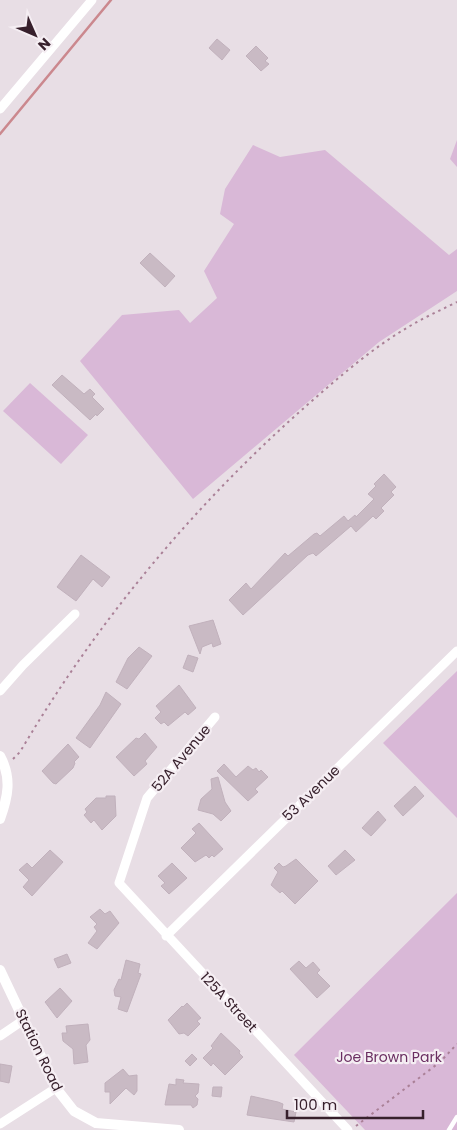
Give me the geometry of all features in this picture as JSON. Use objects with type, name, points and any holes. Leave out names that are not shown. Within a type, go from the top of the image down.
[{"type":"street","points":[[0,110],[92,0]]},
{"type":"street","points":[[0,692],[23,665],[75,614]]},
{"type":"street","name":"53 Avenue","points":[[166,936],[457,651]]},
{"type":"street","name":"52A Avenue","points":[[119,883],[147,798],[215,717]]},
{"type":"street","points":[[0,756],[6,766],[8,790],[0,819]]},
{"type":"street","name":"125A Street","points":[[119,883],[339,1126],[351,1129]]},
{"type":"street","name":"Station Road","points":[[0,970],[25,1019],[56,1088],[74,1111],[96,1123],[179,1130]]},
{"type":"street","points":[[0,1036],[25,1019]]},
{"type":"street","points":[[0,1124],[56,1088]]},
{"type":"lane","points":[[449,1130],[457,1117]]},
{"type":"path","points":[[6,766],[20,752],[76,663],[192,516],[281,428],[340,376],[409,326],[457,302]]},
{"type":"path","points":[[351,1129],[440,1062],[457,1044]]},
{"type":"green space","points":[[457,140],[457,167],[450,159]]},
{"type":"green space","points":[[253,145],[280,157],[325,150],[449,255],[457,249],[457,291],[379,342],[193,499],[80,361],[122,315],[179,310],[190,323],[217,298],[204,271],[234,224],[220,214],[225,189]]},
{"type":"green space","points":[[30,383],[88,435],[61,464],[3,411]]},
{"type":"green space","points":[[457,671],[457,818],[383,743]]},
{"type":"green space","name":"Joe Brown Park","points":[[457,893],[457,1130],[365,1130],[294,1055]]},
{"type":"building","points":[[217,39],[230,50],[222,60],[209,48]]},
{"type":"building","points":[[256,46],[268,58],[265,61],[269,64],[261,71],[246,56]]},
{"type":"building","points":[[150,253],[175,276],[165,287],[140,263]]},
{"type":"building","points":[[62,375],[84,394],[90,389],[95,394],[92,397],[104,409],[90,420],[52,385]]},
{"type":"building","points":[[384,474],[396,487],[391,492],[394,495],[381,508],[384,511],[376,519],[373,516],[356,532],[351,526],[316,556],[313,553],[308,555],[243,615],[229,600],[246,583],[251,589],[285,553],[288,556],[314,534],[317,533],[320,536],[344,516],[348,521],[355,515],[356,517],[374,499],[368,494],[376,486],[374,484]]},
{"type":"building","points":[[81,555],[110,577],[102,587],[93,579],[76,601],[57,587]]},
{"type":"building","points":[[213,620],[221,644],[213,647],[212,643],[202,647],[200,654],[189,626]]},
{"type":"building","points":[[139,647],[152,656],[127,689],[116,682],[128,658]]},
{"type":"building","points":[[188,655],[198,658],[193,672],[183,668]]},
{"type":"building","points":[[179,685],[196,708],[188,715],[185,712],[168,726],[164,722],[161,724],[155,718],[161,712],[156,706]]},
{"type":"building","points":[[106,692],[121,704],[90,748],[76,738],[100,705]]},
{"type":"building","points":[[145,733],[157,747],[145,761],[147,764],[134,776],[116,757],[136,738],[139,739]]},
{"type":"building","points":[[68,744],[79,757],[74,762],[73,768],[56,784],[53,783],[42,771]]},
{"type":"building","points":[[224,764],[236,777],[248,766],[253,770],[256,768],[259,772],[261,770],[268,777],[255,789],[258,792],[248,801],[217,771]]},
{"type":"building","points":[[218,777],[225,802],[231,811],[221,821],[213,814],[198,810],[201,799],[212,789],[211,779]]},
{"type":"building","points":[[415,786],[424,796],[403,816],[394,806]]},
{"type":"building","points":[[106,796],[115,796],[116,816],[102,830],[94,820],[91,823],[84,815],[87,812],[85,809],[96,798],[106,798]]},
{"type":"building","points":[[378,811],[386,820],[371,836],[362,828]]},
{"type":"building","points":[[199,823],[223,849],[214,857],[212,855],[209,858],[206,855],[195,862],[181,848],[196,833],[192,829]]},
{"type":"building","points":[[50,850],[63,862],[32,896],[23,887],[29,880],[19,870],[27,863],[32,868]]},
{"type":"building","points":[[345,850],[355,860],[336,875],[328,866]]},
{"type":"building","points":[[296,859],[318,881],[295,904],[282,891],[280,893],[271,885],[278,872],[274,868],[279,863],[283,867]]},
{"type":"building","points":[[172,863],[187,878],[169,894],[161,886],[165,883],[158,876]]},
{"type":"building","points":[[100,909],[105,914],[110,911],[119,923],[97,949],[88,943],[97,931],[94,927],[97,924],[90,917]]},
{"type":"building","points":[[67,954],[71,963],[58,968],[54,959]]},
{"type":"building","points":[[126,960],[140,964],[138,973],[141,974],[127,1012],[118,1009],[121,997],[115,996],[114,990],[119,979],[121,980]]},
{"type":"building","points":[[299,961],[306,968],[313,962],[320,970],[317,973],[330,986],[317,998],[290,969]]},
{"type":"building","points":[[60,988],[72,1001],[57,1018],[45,1002]]},
{"type":"building","points":[[187,1003],[201,1018],[197,1021],[200,1024],[188,1036],[184,1033],[179,1034],[168,1020]]},
{"type":"building","points":[[88,1024],[90,1040],[86,1045],[88,1062],[74,1064],[73,1049],[63,1041],[62,1033],[67,1033],[66,1026]]},
{"type":"building","points":[[221,1033],[240,1051],[239,1053],[243,1057],[225,1075],[213,1063],[211,1066],[203,1058],[213,1048],[211,1046]]},
{"type":"building","points":[[192,1054],[197,1059],[190,1066],[185,1061]]},
{"type":"building","points":[[0,1064],[12,1066],[9,1083],[0,1081]]},
{"type":"building","points":[[123,1069],[129,1076],[137,1075],[137,1091],[134,1095],[126,1088],[110,1104],[110,1092],[105,1092],[105,1083]]},
{"type":"building","points":[[176,1079],[184,1080],[183,1083],[199,1084],[198,1093],[195,1096],[198,1099],[197,1105],[193,1108],[191,1105],[165,1105],[169,1084],[176,1085]]},
{"type":"building","points":[[213,1087],[222,1087],[221,1097],[212,1096]]},
{"type":"building","points":[[251,1096],[283,1104],[282,1109],[296,1112],[294,1122],[247,1115]]},
{"type":"waterway","points":[[0,134],[111,0]]}]
